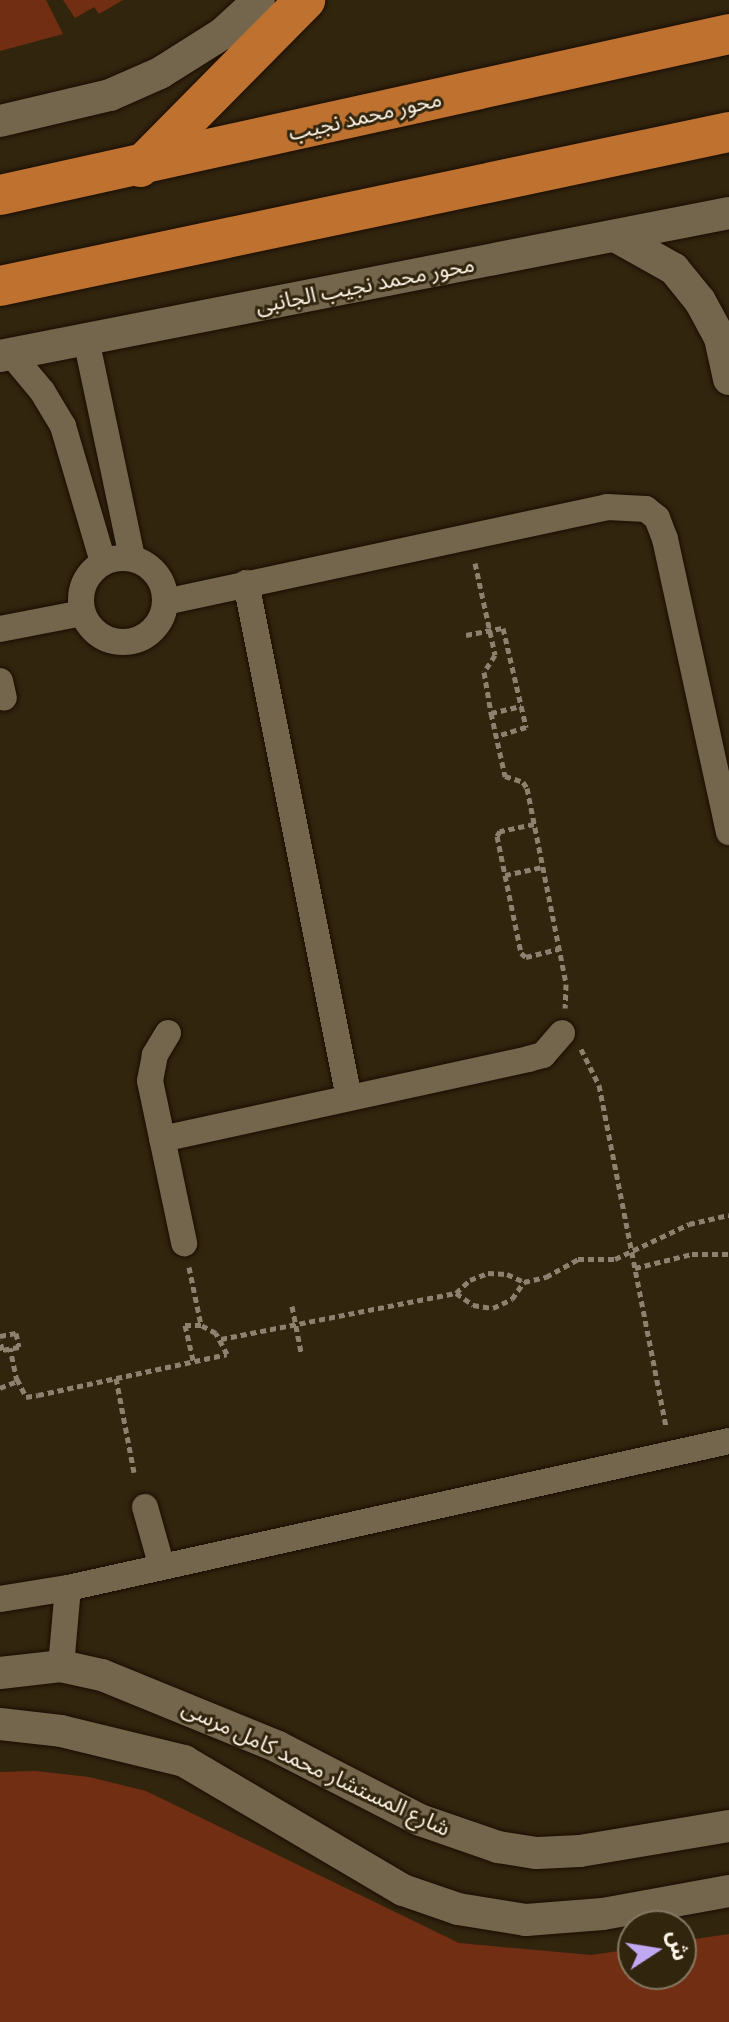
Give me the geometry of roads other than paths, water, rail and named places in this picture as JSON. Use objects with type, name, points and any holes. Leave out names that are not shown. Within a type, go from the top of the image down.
[{"type":"main road","points":[[140,167],[305,0]]},
{"type":"main road","name":"محور محمد نجيب","points":[[0,195],[140,167],[729,34]]},
{"type":"main road","points":[[0,286],[729,132]]},
{"type":"street","points":[[0,121],[110,95],[160,73],[222,34],[259,0]]},
{"type":"street","name":"محور محمد نجيب الجانبى","points":[[6,355],[729,213]]},
{"type":"street","points":[[617,237],[674,269],[700,301],[720,338],[729,379]]},
{"type":"street","points":[[86,339],[132,558]]},
{"type":"street","points":[[6,355],[42,391],[63,426],[103,562]]},
{"type":"street","points":[[165,602],[607,507],[646,509],[657,518],[665,539],[729,832]]},
{"type":"street","points":[[132,558],[156,574],[165,602],[154,629],[128,643],[100,636],[82,613],[83,584],[103,562],[132,558]]},
{"type":"street","points":[[246,583],[349,1098]]},
{"type":"street","points":[[0,629],[82,613]]},
{"type":"street","points":[[168,1033],[155,1055],[150,1081],[184,1243]]},
{"type":"street","points":[[162,1139],[543,1055],[562,1033]]},
{"type":"street","points":[[0,1599],[68,1588],[729,1441]]},
{"type":"street","points":[[145,1507],[162,1567]]},
{"type":"street","points":[[61,1666],[68,1588]]},
{"type":"street","name":"شارع المستشار محمد كامل مرسى","points":[[0,1673],[61,1666],[102,1675],[217,1719],[420,1820],[498,1847],[537,1853],[580,1851],[729,1826]]},
{"type":"street","points":[[0,1724],[61,1731],[184,1761],[403,1890],[458,1909],[526,1920],[603,1914],[729,1891]]}]
